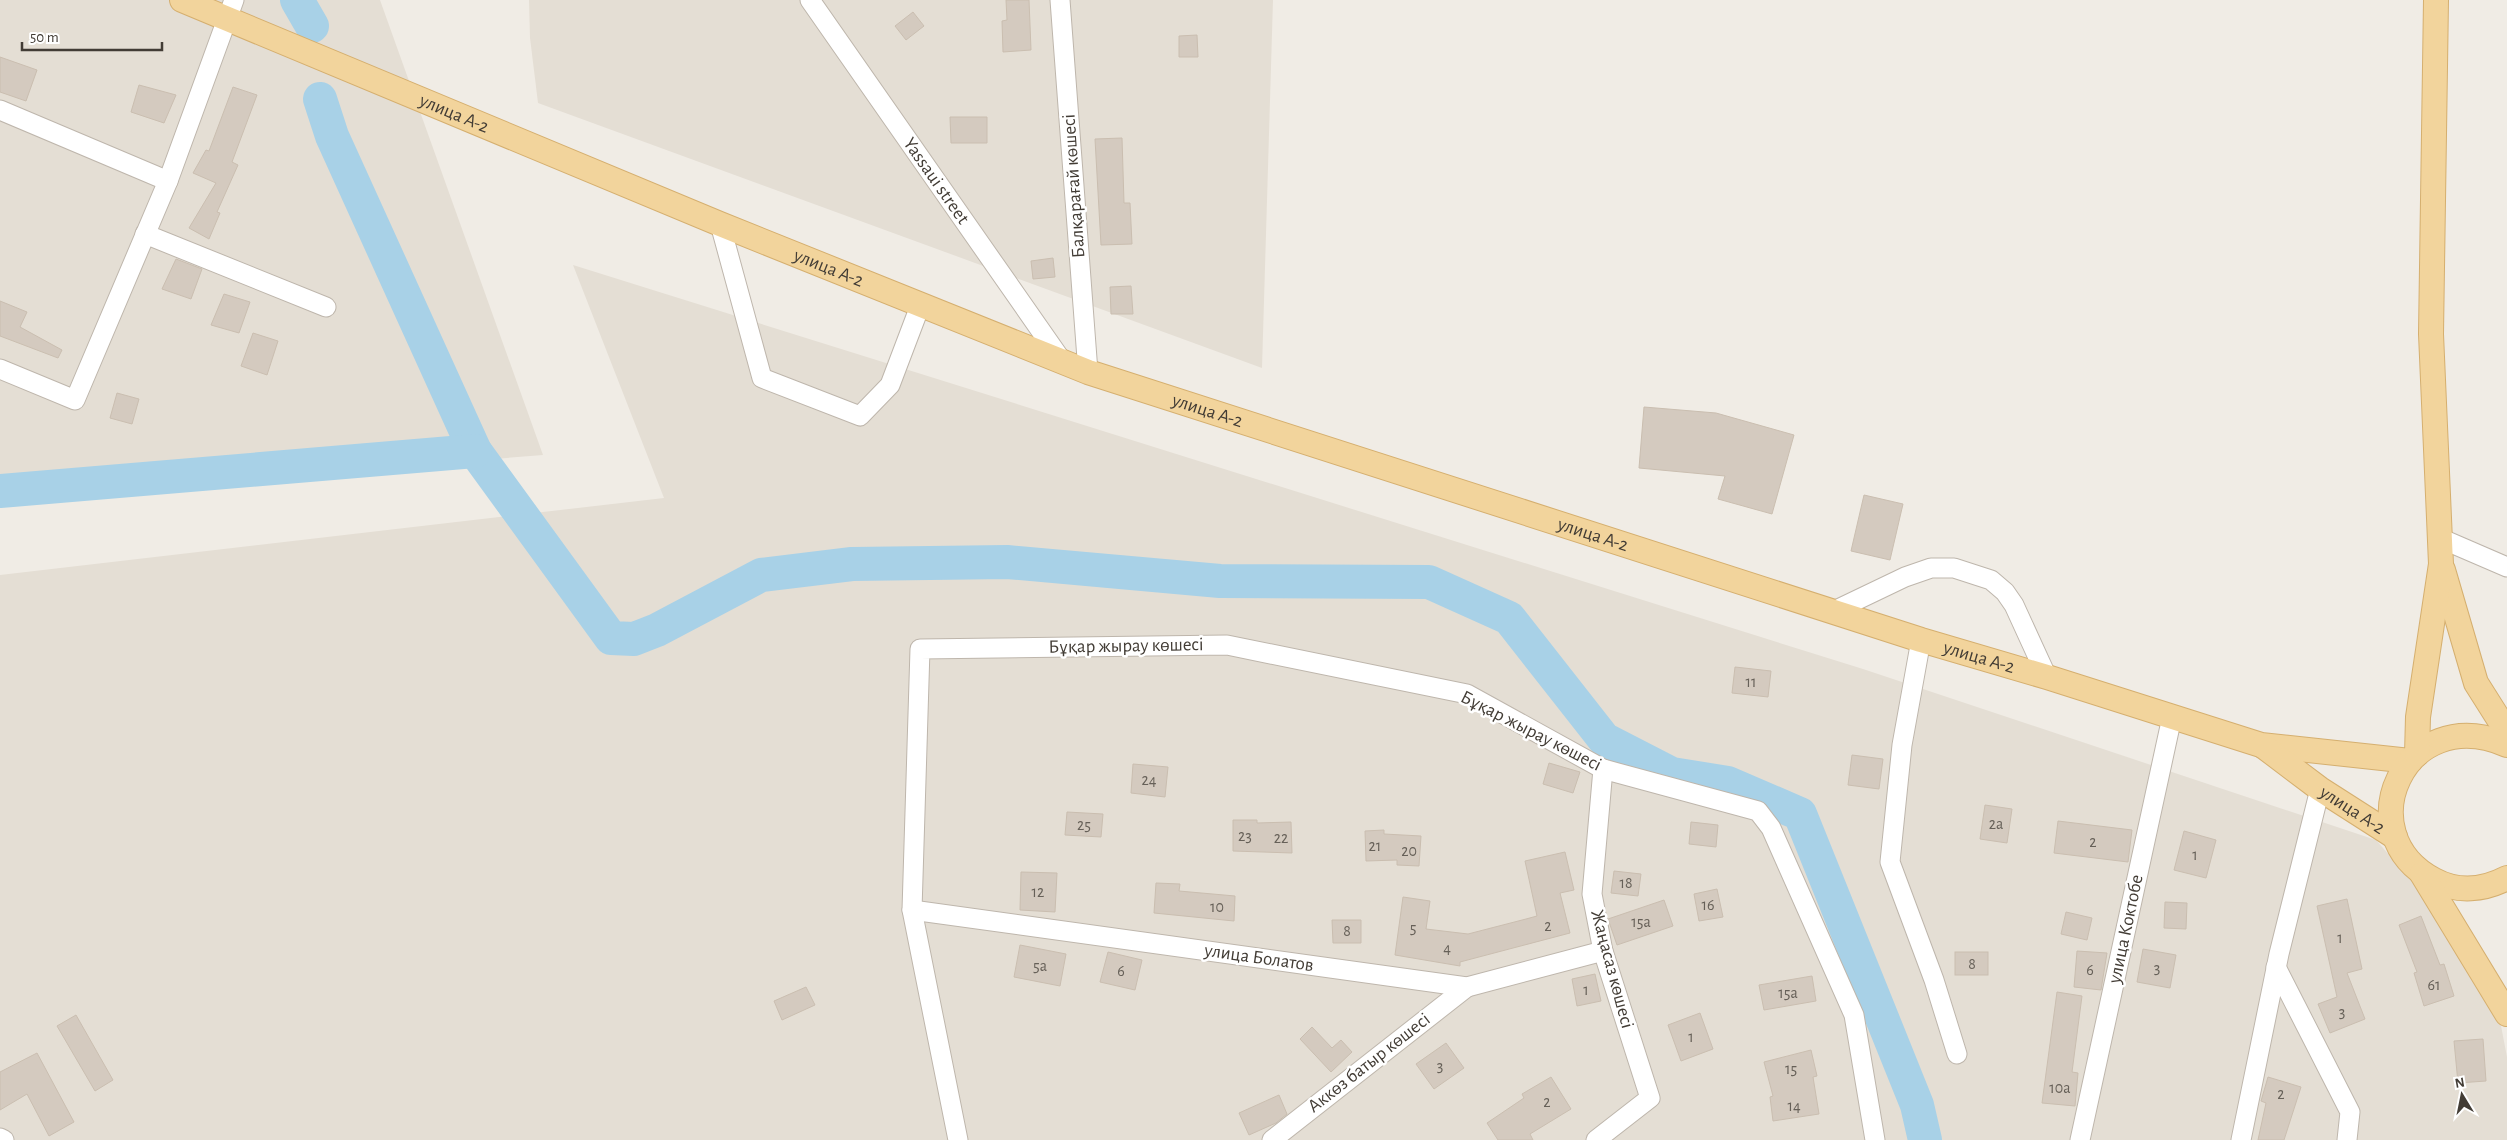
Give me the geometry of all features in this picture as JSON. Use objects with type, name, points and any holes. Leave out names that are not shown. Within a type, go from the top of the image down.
[{"type":"main road","name":"улица А-2","points":[[182,0],[230,9],[720,224],[1088,372],[1921,640],[2047,677],[2261,745],[2414,757]]},
{"type":"main road","points":[[2414,757],[2418,717],[2441,564],[2442,538],[2431,334],[2436,0]]},
{"type":"main road","points":[[2441,564],[2476,683],[2507,732]]},
{"type":"main road","points":[[2507,745],[2489,738],[2470,734],[2451,737],[2433,743],[2414,757],[2398,778],[2392,798],[2391,818],[2395,838],[2406,858],[2422,874],[2507,1014]]},
{"type":"main road","name":"улица А-2","points":[[2261,745],[2320,789],[2395,838]]},
{"type":"main road","points":[[2422,874],[2442,884],[2464,889],[2507,884]]},
{"type":"street","name":"Yassaui street","points":[[810,0],[1062,361]]},
{"type":"street","name":"Балқарағай көшесі","points":[[1060,0],[1088,372]]},
{"type":"street","points":[[0,369],[75,400],[168,181],[230,9]]},
{"type":"street","points":[[0,110],[168,181]]},
{"type":"street","points":[[720,224],[762,378],[860,416],[890,385],[920,306]]},
{"type":"street","points":[[145,234],[326,307]]},
{"type":"street","points":[[2442,538],[2507,567]]},
{"type":"street","points":[[1834,611],[1905,577],[1931,568],[1954,568],[1991,580],[2005,592],[2014,605],[2047,677]]},
{"type":"street","points":[[1921,640],[1902,745],[1890,862],[1934,980],[1957,1054]]},
{"type":"street","name":"Бұқар жырау көшесі","points":[[912,910],[920,649],[1227,645],[1466,694],[1602,769],[1758,811],[1771,828],[1854,1015],[1875,1140]]},
{"type":"street","name":"улица Коктобе","points":[[2080,1140],[2172,717]]},
{"type":"street","name":"Жаңасаз көшесі","points":[[1596,1140],[1650,1098],[1603,951],[1592,894],[1602,769]]},
{"type":"street","points":[[2241,1140],[2276,968],[2320,789]]},
{"type":"street","points":[[912,910],[958,1140]]},
{"type":"street","name":"улица Болатов","points":[[912,910],[1467,986],[1603,951]]},
{"type":"street","points":[[2276,968],[2350,1112],[2347,1140]]},
{"type":"street","name":"Аккөз батыр көшесі","points":[[1272,1140],[1467,986]]},
{"type":"street","points":[[0,1138],[4,1140]]},
{"type":"shaded area","points":[[0,0],[380,0],[543,455],[0,499]]},
{"type":"shaded area","points":[[529,0],[1273,0],[1262,368],[538,103],[530,38]]},
{"type":"shaded area","points":[[573,265],[1863,669],[2376,840],[2447,921],[2498,1010],[2507,1057],[2507,1140],[0,1140],[0,575],[664,498]]},
{"type":"building","points":[[1006,0],[1029,0],[1031,50],[1003,52],[1002,21],[1007,20]]},
{"type":"building","points":[[913,12],[924,26],[906,40],[895,26]]},
{"type":"building","points":[[1197,35],[1198,57],[1179,57],[1179,36]]},
{"type":"building","points":[[0,57],[37,70],[26,101],[0,92]]},
{"type":"building","points":[[139,85],[176,95],[164,123],[131,112]]},
{"type":"building","points":[[233,87],[257,95],[232,162],[238,165],[217,212],[220,213],[209,239],[189,228],[216,183],[193,173],[206,150],[209,151]]},
{"type":"building","points":[[950,117],[987,117],[987,143],[951,143]]},
{"type":"building","points":[[1122,138],[1124,203],[1130,203],[1132,244],[1101,245],[1095,139]]},
{"type":"building","points":[[1053,258],[1055,277],[1033,279],[1031,261]]},
{"type":"building","points":[[176,259],[202,269],[191,299],[162,289]]},
{"type":"building","points":[[1131,286],[1133,314],[1111,314],[1110,287]]},
{"type":"building","points":[[224,294],[250,302],[239,333],[211,325]]},
{"type":"building","points":[[0,301],[27,312],[20,327],[62,350],[58,358],[0,336]]},
{"type":"building","points":[[253,333],[278,341],[267,375],[241,366]]},
{"type":"building","points":[[117,393],[139,399],[132,424],[110,418]]},
{"type":"building","points":[[1644,407],[1716,413],[1794,435],[1772,514],[1718,499],[1725,476],[1639,468]]},
{"type":"building","points":[[1864,495],[1903,504],[1890,560],[1851,551]]},
{"type":"building","points":[[1735,667],[1771,671],[1768,697],[1732,693]]},
{"type":"building","points":[[1852,755],[1883,759],[1879,789],[1848,785]]},
{"type":"building","points":[[1549,763],[1580,772],[1573,793],[1543,784]]},
{"type":"building","points":[[1133,764],[1168,767],[1165,797],[1131,793]]},
{"type":"building","points":[[1985,805],[2012,809],[2007,843],[1980,839]]},
{"type":"building","points":[[1067,812],[1103,814],[1101,837],[1065,835]]},
{"type":"building","points":[[1233,820],[1257,820],[1257,823],[1291,822],[1292,853],[1233,851]]},
{"type":"building","points":[[2058,821],[2132,830],[2128,862],[2054,853]]},
{"type":"building","points":[[1691,822],[1718,825],[1716,847],[1689,844]]},
{"type":"building","points":[[1384,830],[1384,834],[1421,836],[1419,866],[1397,865],[1397,860],[1366,861],[1365,831]]},
{"type":"building","points":[[2184,831],[2216,840],[2206,878],[2174,870]]},
{"type":"building","points":[[1565,852],[1574,890],[1560,893],[1570,933],[1460,962],[1460,966],[1395,955],[1403,897],[1430,901],[1426,929],[1468,934],[1537,916],[1525,861]]},
{"type":"building","points":[[1614,871],[1641,874],[1638,896],[1611,893]]},
{"type":"building","points":[[1021,872],[1057,873],[1055,912],[1020,910]]},
{"type":"building","points":[[1156,883],[1180,884],[1179,891],[1235,896],[1234,921],[1154,913]]},
{"type":"building","points":[[1717,889],[1723,917],[1699,921],[1694,894]]},
{"type":"building","points":[[2347,899],[2362,969],[2347,973],[2365,1019],[2330,1033],[2318,1004],[2337,997],[2317,906]]},
{"type":"building","points":[[1664,900],[1673,926],[1617,945],[1608,919]]},
{"type":"building","points":[[2165,902],[2187,903],[2186,929],[2164,928]]},
{"type":"building","points":[[2066,912],[2092,918],[2087,940],[2061,934]]},
{"type":"building","points":[[2421,916],[2440,965],[2444,964],[2454,996],[2424,1006],[2414,973],[2417,972],[2399,925]]},
{"type":"building","points":[[1332,920],[1361,920],[1361,943],[1333,943]]},
{"type":"building","points":[[1020,945],[1066,954],[1060,986],[1014,977]]},
{"type":"building","points":[[2143,949],[2176,955],[2170,988],[2137,982]]},
{"type":"building","points":[[2077,951],[2107,953],[2101,990],[2074,987]]},
{"type":"building","points":[[1108,952],[1142,960],[1135,990],[1100,982]]},
{"type":"building","points":[[1955,952],[1988,952],[1988,975],[1955,975]]},
{"type":"building","points":[[1595,974],[1601,1001],[1577,1006],[1572,979]]},
{"type":"building","points":[[1812,976],[1816,1001],[1764,1010],[1759,985]]},
{"type":"building","points":[[806,987],[815,1005],[782,1020],[774,1001]]},
{"type":"building","points":[[2057,992],[2082,996],[2072,1072],[2078,1073],[2075,1106],[2042,1103]]},
{"type":"building","points":[[1700,1013],[1713,1049],[1681,1061],[1668,1025]]},
{"type":"building","points":[[76,1015],[113,1080],[95,1091],[57,1026]]},
{"type":"building","points":[[1312,1027],[1332,1048],[1341,1040],[1352,1052],[1331,1072],[1300,1039]]},
{"type":"building","points":[[2483,1039],[2486,1081],[2458,1083],[2454,1041]]},
{"type":"building","points":[[1446,1043],[1464,1068],[1434,1089],[1416,1064]]},
{"type":"building","points":[[1811,1050],[1817,1076],[1813,1077],[1819,1114],[1773,1121],[1770,1097],[1773,1096],[1764,1062]]},
{"type":"building","points":[[37,1053],[74,1122],[49,1136],[27,1094],[0,1110],[0,1072]]},
{"type":"building","points":[[1551,1077],[1571,1109],[1530,1134],[1533,1140],[1498,1140],[1487,1123],[1524,1098],[1522,1094]]},
{"type":"building","points":[[2268,1077],[2301,1087],[2284,1140],[2258,1140],[2266,1103],[2261,1101]]},
{"type":"building","points":[[1279,1095],[1287,1114],[1276,1123],[1249,1135],[1239,1113]]},
{"type":"waterway","points":[[297,0],[312,26]]},
{"type":"waterway","points":[[320,99],[332,136],[475,451],[611,638],[634,639],[657,630],[761,575],[852,564],[1007,562],[1220,581],[1429,582],[1509,618],[1604,739],[1672,774],[1728,783],[1800,814],[1917,1105],[1925,1140]]},
{"type":"waterway","points":[[0,491],[475,451]]}]
